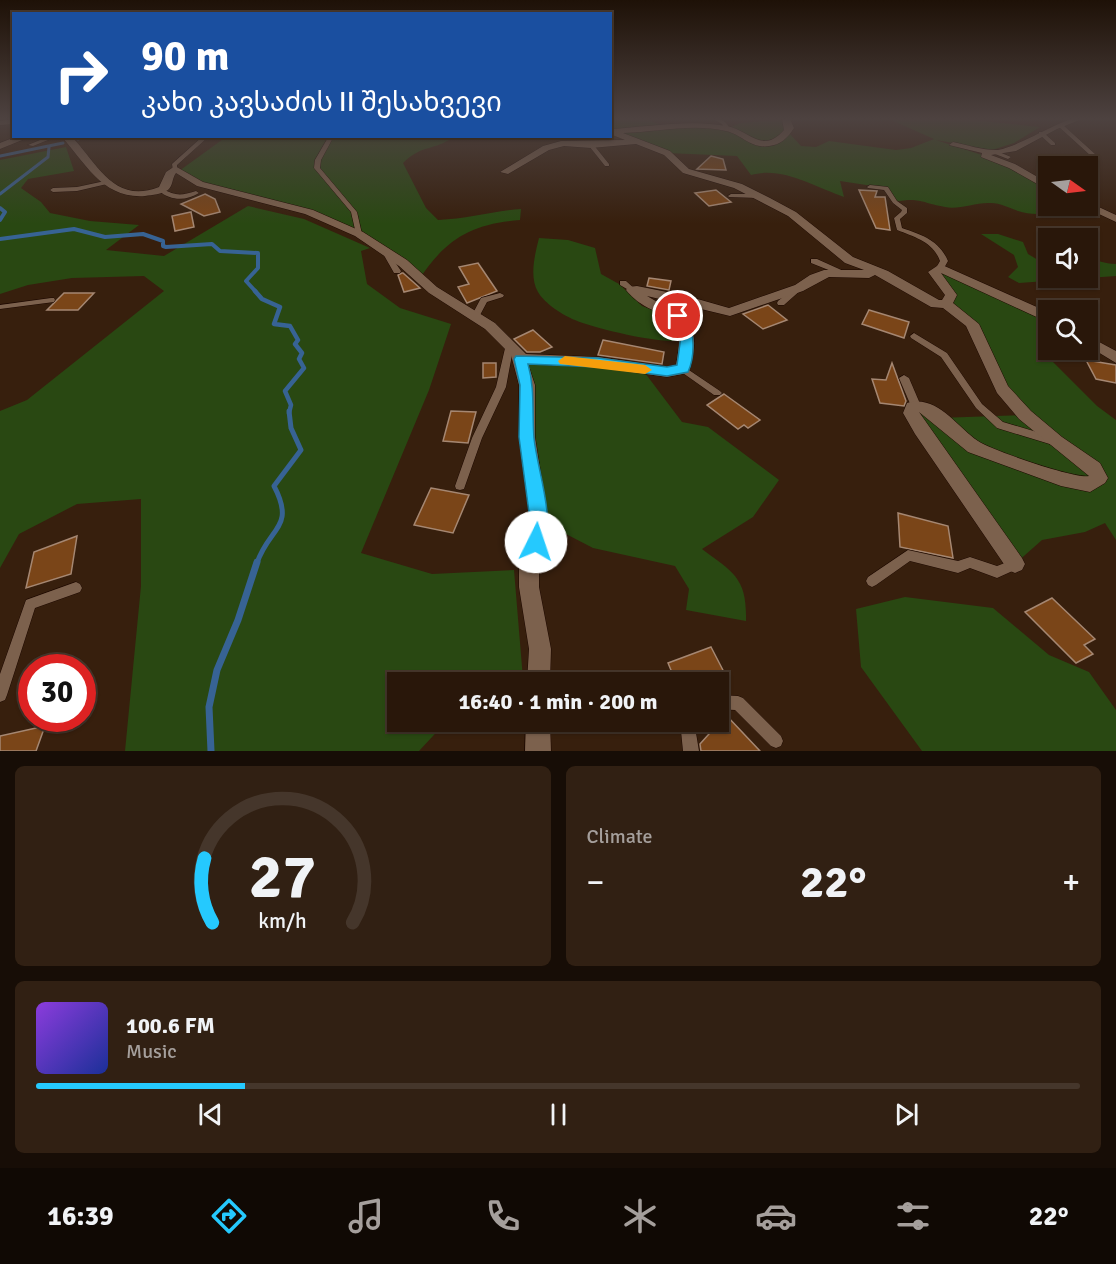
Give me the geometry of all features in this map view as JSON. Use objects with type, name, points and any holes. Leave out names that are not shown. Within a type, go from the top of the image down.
[{"type":"street","points":[[79,154],[90,169],[105,183],[121,192],[161,190],[166,187],[170,174],[175,169],[198,189],[309,212],[360,234],[381,247],[433,290],[476,315],[510,344],[521,359],[527,385],[527,437],[539,520],[529,566],[529,587],[540,648],[539,672]]},
{"type":"street","points":[[505,172],[536,154]]},
{"type":"street","points":[[668,154],[686,171],[738,186],[792,214],[849,260],[884,274],[936,304],[946,304],[972,324],[1002,389],[1025,415],[1056,442],[1094,468],[1099,478],[1090,485],[1061,478],[974,447],[929,409],[913,407],[911,413],[921,430],[1015,564]]},
{"type":"street","points":[[978,154],[1012,166],[1038,181]]},
{"type":"street","points":[[1098,207],[1116,219]]},
{"type":"street","points":[[946,304],[951,296],[934,272],[940,268],[1038,312]]},
{"type":"street","points":[[521,359],[598,362],[667,372],[683,369],[687,336],[678,316],[638,297],[628,286],[730,312],[799,288],[814,278],[828,273],[884,274]]},
{"type":"street","points":[[1098,346],[1116,358]]},
{"type":"street","points":[[538,732],[538,751]]},
{"type":"lane","points":[[175,169],[174,165],[186,154]]},
{"type":"lane","points":[[321,154],[317,168],[354,212],[360,234]]},
{"type":"lane","points":[[598,154],[607,165]]},
{"type":"lane","points":[[1000,154],[1008,157]]},
{"type":"lane","points":[[53,190],[77,189],[105,183]]},
{"type":"lane","points":[[870,187],[886,188],[895,202],[904,209],[904,213],[897,218],[898,229],[932,242],[942,254],[944,261],[940,268]]},
{"type":"lane","points":[[161,190],[166,195],[182,198],[198,189]]},
{"type":"lane","points":[[731,196],[759,196]]},
{"type":"lane","points":[[381,247],[397,271]]},
{"type":"lane","points":[[814,261],[844,273]]},
{"type":"lane","points":[[782,303],[799,288]]},
{"type":"lane","points":[[476,315],[484,300],[500,295]]},
{"type":"lane","points":[[0,308],[51,300]]},
{"type":"lane","points":[[914,336],[944,355],[979,406],[1000,425],[1056,442]]},
{"type":"lane","points":[[460,486],[477,438],[501,387],[510,344]]},
{"type":"lane","points":[[683,369],[717,393]]},
{"type":"lane","points":[[904,378],[916,406]]},
{"type":"lane","points":[[872,581],[908,555],[958,567],[970,562],[997,572],[1015,564]]},
{"type":"lane","points":[[0,695],[30,604],[76,588]]},
{"type":"lane","points":[[729,703],[738,703],[776,741]]},
{"type":"lane","points":[[688,732],[691,751]]},
{"type":"green space","points":[[30,154],[68,154],[74,171],[28,179],[21,188],[41,202],[50,213],[90,221],[139,225],[106,250],[164,256],[248,206],[304,219],[370,248],[361,251],[367,284],[400,308],[451,324],[429,390],[361,553],[432,574],[514,570],[522,672],[387,672],[387,732],[437,732],[419,751],[125,751],[141,586],[141,499],[77,504],[19,534],[0,568],[0,411],[27,400],[164,291],[144,276],[72,278],[28,285],[0,294],[0,160]]},
{"type":"green space","points":[[202,154],[414,154],[403,163],[426,208],[438,220],[521,209],[520,220],[488,225],[462,235],[440,253],[420,278],[391,254],[309,212],[200,184],[179,171]]},
{"type":"green space","points":[[691,154],[979,154],[1038,181],[1038,214],[1025,213],[994,203],[951,208],[915,200],[895,202],[886,188],[840,181],[844,197],[786,175],[763,173],[751,175],[737,156]]},
{"type":"green space","points":[[981,234],[998,234],[1023,242],[1028,254],[1038,260],[1038,282],[1019,283],[1008,277],[1018,267],[1014,255]]},
{"type":"green space","points":[[539,238],[568,240],[595,248],[601,274],[619,284],[642,306],[674,318],[679,340],[644,338],[612,331],[575,320],[555,309],[541,296],[535,286],[534,265]]},
{"type":"green space","points":[[1098,260],[1116,264],[1116,276],[1098,277]]},
{"type":"green space","points":[[940,268],[1038,312],[1038,360],[1051,360],[1097,406],[1116,420],[1116,540],[1105,523],[1085,532],[1042,540],[1015,564],[913,407],[938,418],[1024,415],[1002,389],[972,324],[946,304],[951,295],[944,285]]},
{"type":"green space","points":[[521,359],[642,369],[682,422],[708,427],[779,480],[753,517],[702,549],[723,564],[741,586],[746,607],[746,621],[686,610],[689,589],[675,566],[593,548],[539,520]]},
{"type":"green space","points":[[905,597],[993,608],[1049,655],[1089,672],[1116,710],[1116,751],[922,751],[861,667],[856,609]]},
{"type":"building","points":[[711,156],[723,159],[726,170],[697,169]]},
{"type":"building","points":[[716,190],[731,202],[709,206],[695,193]]},
{"type":"building","points":[[859,190],[877,191],[875,197],[885,197],[890,230],[876,228]]},
{"type":"building","points":[[205,194],[215,199],[220,212],[204,216],[181,204]]},
{"type":"building","points":[[191,212],[194,227],[175,231],[172,216]]},
{"type":"building","points":[[478,263],[497,291],[467,303],[458,287],[469,284],[459,267]]},
{"type":"building","points":[[403,273],[420,288],[404,292],[398,275]]},
{"type":"building","points":[[649,278],[671,281],[669,290],[647,286]]},
{"type":"building","points":[[64,293],[94,293],[78,310],[47,310]]},
{"type":"building","points":[[768,305],[787,320],[763,329],[743,314]]},
{"type":"building","points":[[869,310],[909,322],[904,338],[862,324]]},
{"type":"building","points":[[533,330],[552,347],[540,352],[527,352],[514,339]]},
{"type":"building","points":[[603,340],[664,352],[662,364],[598,355]]},
{"type":"building","points":[[1086,360],[1116,365],[1116,383],[1096,379]]},
{"type":"building","points":[[483,363],[496,363],[496,377],[483,378]]},
{"type":"building","points":[[892,363],[906,401],[904,406],[880,403],[872,379],[886,380]]},
{"type":"building","points":[[724,394],[760,420],[748,428],[744,425],[738,429],[707,405]]},
{"type":"building","points":[[451,411],[476,412],[468,443],[443,441]]},
{"type":"building","points":[[431,488],[469,495],[453,533],[414,525]]},
{"type":"building","points":[[898,513],[948,526],[953,558],[900,547]]},
{"type":"building","points":[[77,536],[71,574],[26,588],[34,552]]},
{"type":"building","points":[[1052,598],[1095,639],[1084,645],[1093,654],[1076,663],[1025,612]]},
{"type":"building","points":[[711,647],[724,672],[672,672],[668,663]]},
{"type":"building","points":[[729,718],[760,751],[701,751],[700,744],[711,732],[729,732]]},
{"type":"building","points":[[18,732],[43,732],[36,751],[0,751],[0,736]]},
{"type":"waterway","points":[[0,156],[9,154]]},
{"type":"waterway","points":[[0,194],[48,157],[48,154]]},
{"type":"waterway","points":[[0,208],[5,212],[0,220]]},
{"type":"waterway","points":[[0,239],[74,229],[105,237],[143,234],[163,241],[163,246],[166,247],[212,244],[220,251],[258,253],[258,268],[246,281],[256,292]]},
{"type":"waterway","points":[[255,291],[262,299],[280,307],[274,324],[290,326],[298,340],[295,344],[302,353],[299,359],[304,368],[285,391],[291,405],[289,412]]},
{"type":"waterway","points":[[257,563],[281,519],[280,500],[274,486],[301,450],[291,428],[289,412]]},
{"type":"waterway","points":[[211,751],[209,707],[217,670],[238,620],[257,562]]},
{"type":"slow traffic","points":[[565,361],[598,362],[645,370]]},
{"type":"route","points":[[536,542],[539,520],[537,500],[531,479],[527,437],[527,385],[521,359],[598,362],[667,372],[683,369],[687,336],[678,316]]}]
